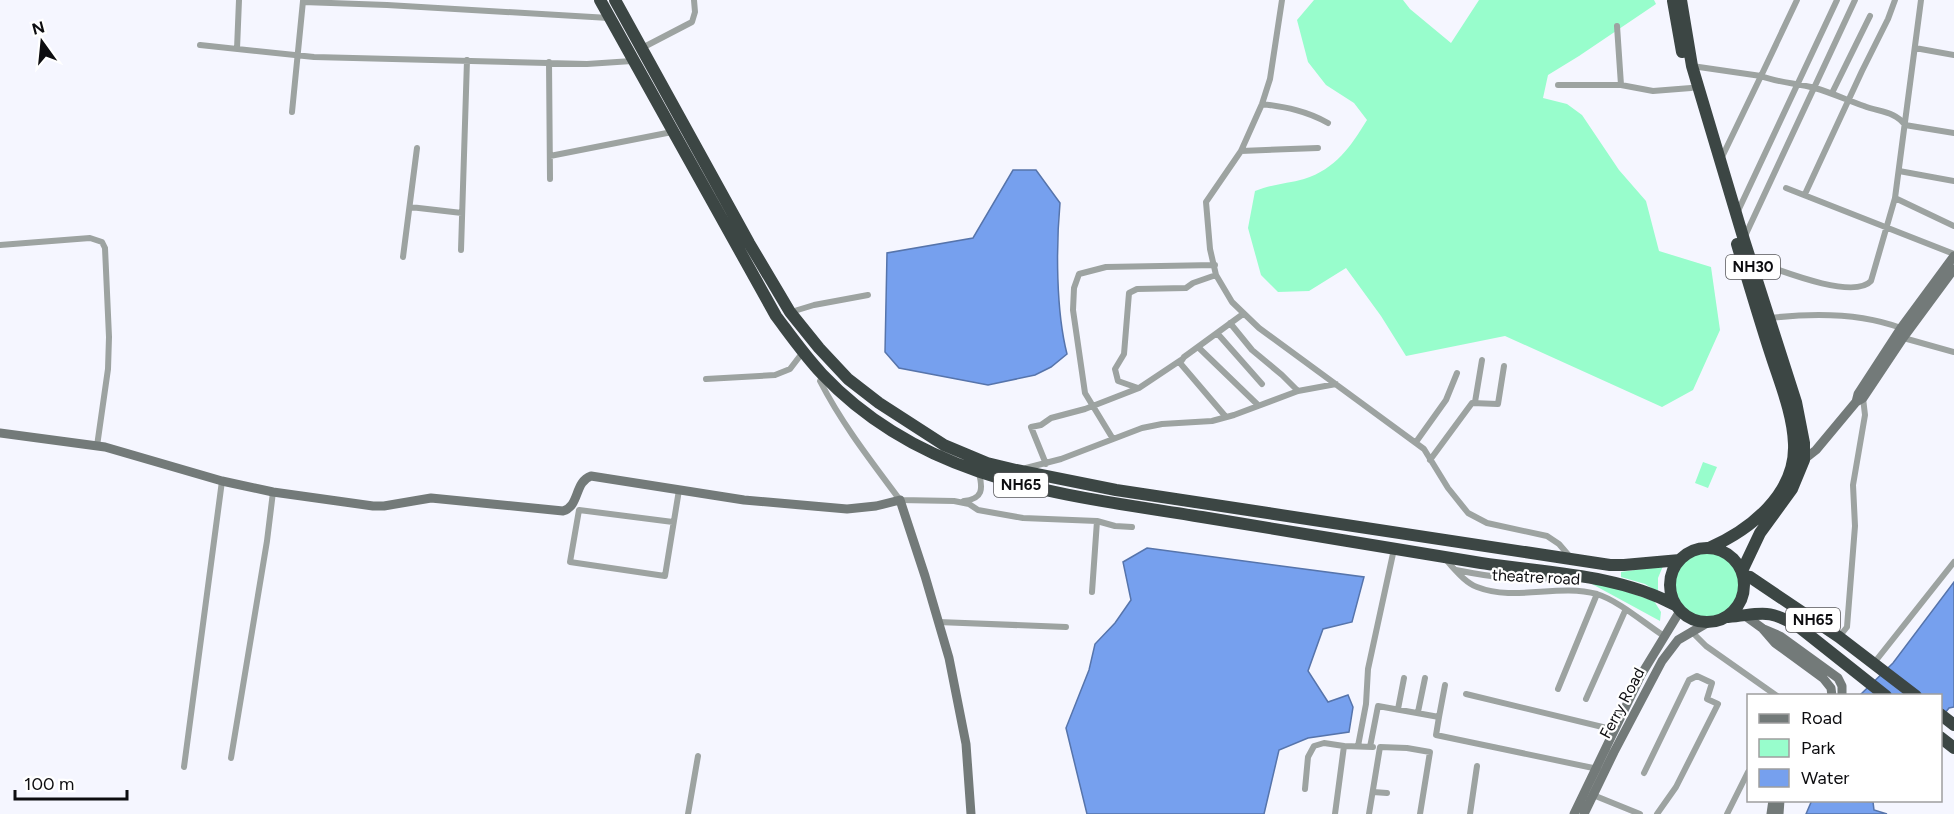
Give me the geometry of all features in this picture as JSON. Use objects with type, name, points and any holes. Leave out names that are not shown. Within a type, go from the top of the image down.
[{"type":"highway","name":"NH65","points":[[600,0],[776,316],[823,375],[870,415],[898,434],[943,459],[979,473],[1050,493],[1442,557],[1572,575],[1636,588],[1658,596],[1692,620],[1707,623],[1718,622],[1728,617],[1761,613],[1783,618],[1799,627],[1884,694]]},
{"type":"highway","name":"NH65","points":[[615,0],[749,243],[790,312],[848,379],[879,404],[944,445],[987,463],[1116,490],[1574,561],[1624,566],[1680,560],[1693,550],[1709,548],[1729,555],[1743,574],[1839,637],[1913,694]]},
{"type":"highway","name":"NH30","points":[[1672,0],[1744,240],[1796,402],[1804,443],[1804,460],[1792,489],[1760,533],[1743,574]]},
{"type":"highway","name":"NH30","points":[[1681,0],[1681,28],[1690,88],[1794,444],[1790,469],[1784,485],[1774,500],[1755,521],[1723,542],[1709,548]]},
{"type":"highway","points":[[1677,608],[1669,587],[1674,568],[1680,560]]},
{"type":"highway","points":[[1728,617],[1741,601],[1744,591],[1743,574]]},
{"type":"highway","points":[[1942,738],[1954,748]]},
{"type":"street","points":[[237,49],[239,0]]},
{"type":"street","points":[[642,48],[692,22],[695,12],[694,0]]},
{"type":"street","points":[[1282,0],[1270,79],[1262,104],[1241,152],[1206,202],[1210,249],[1216,275],[1232,302],[1243,314],[1424,449],[1461,505],[1476,519],[1547,536],[1559,544],[1574,561]]},
{"type":"street","points":[[1720,161],[1797,0]]},
{"type":"street","points":[[1736,214],[1837,0]]},
{"type":"street","points":[[1744,240],[1856,0]]},
{"type":"street","points":[[1804,194],[1895,0]]},
{"type":"street","points":[[1751,260],[1823,285],[1863,286],[1868,284],[1874,274],[1894,201],[1922,0]]},
{"type":"street","points":[[292,112],[303,1],[609,18]]},
{"type":"street","points":[[1832,93],[1870,16]]},
{"type":"street","points":[[1617,26],[1621,85]]},
{"type":"street","points":[[200,45],[298,55],[587,64],[632,61]]},
{"type":"street","points":[[1915,48],[1954,55]]},
{"type":"street","points":[[461,249],[467,60]]},
{"type":"street","points":[[549,63],[550,179]]},
{"type":"street","points":[[1692,66],[1761,76],[1776,82],[1814,88],[1898,116],[1905,125],[1954,133]]},
{"type":"street","points":[[1558,85],[1621,85],[1653,92],[1690,88]]},
{"type":"street","points":[[1262,104],[1288,107],[1312,114],[1328,123]]},
{"type":"street","points":[[550,156],[672,132]]},
{"type":"street","points":[[403,257],[417,148]]},
{"type":"street","points":[[1241,152],[1318,148]]},
{"type":"street","points":[[1899,171],[1954,181]]},
{"type":"street","points":[[1786,188],[1954,255],[1858,394],[1865,415],[1853,485],[1855,526],[1847,627],[1839,637]]},
{"type":"street","points":[[1894,201],[1954,226]]},
{"type":"street","points":[[410,207],[462,213]]},
{"type":"street","points":[[0,245],[90,238],[102,242],[105,248],[108,369],[97,446]]},
{"type":"street","points":[[1113,439],[1085,393],[1073,310],[1074,288],[1079,274],[1106,267],[1215,265]]},
{"type":"street","points":[[1900,334],[1954,269]]},
{"type":"street","points":[[1139,388],[1118,381],[1115,369],[1124,354],[1129,293],[1137,289],[1186,288],[1193,283],[1216,275]]},
{"type":"street","points":[[790,312],[868,295]]},
{"type":"street","points":[[1046,464],[1031,427],[1041,425],[1051,418],[1085,410],[1139,388],[1243,314]]},
{"type":"street","points":[[1770,318],[1791,315],[1840,316],[1891,324],[1900,334],[1954,352]]},
{"type":"street","points":[[1230,323],[1252,350],[1298,391]]},
{"type":"street","points":[[1217,333],[1262,384]]},
{"type":"street","points":[[1198,347],[1258,405]]},
{"type":"street","points":[[706,379],[775,375],[790,369],[803,352]]},
{"type":"street","points":[[1181,360],[1182,366],[1226,417]]},
{"type":"street","points":[[1475,402],[1482,360]]},
{"type":"street","points":[[1430,460],[1467,408],[1475,402],[1498,404],[1504,366]]},
{"type":"street","points":[[1416,442],[1446,400],[1457,373]]},
{"type":"street","points":[[823,375],[820,381],[829,398],[860,446],[900,500],[949,658],[966,744],[970,814]]},
{"type":"street","points":[[1016,470],[1046,464],[1142,428],[1162,424],[1199,423],[1226,417],[1298,391],[1336,384]]},
{"type":"street","points":[[1790,469],[1816,450],[1860,400]]},
{"type":"street","points":[[0,433],[97,446],[222,482],[273,492],[373,506],[431,498],[555,511],[568,509],[573,504],[581,482],[591,476],[744,500],[847,509],[876,506],[900,500],[954,501],[978,498],[983,486],[979,473]]},
{"type":"street","points":[[184,767],[222,482]]},
{"type":"street","points":[[674,522],[579,510],[570,562],[665,576],[674,522],[679,490]]},
{"type":"street","points":[[231,758],[273,492]]},
{"type":"street","points":[[954,501],[969,504],[978,510],[1023,518],[1097,521],[1115,526],[1132,527]]},
{"type":"street","points":[[1092,592],[1097,521]]},
{"type":"street","points":[[1358,746],[1366,704],[1368,669],[1394,549]]},
{"type":"street","name":"theatre road","points":[[1442,557],[1476,586],[1497,591],[1570,590],[1597,594],[1664,636]]},
{"type":"street","points":[[1877,665],[1954,562]]},
{"type":"street","points":[[1456,570],[1486,576],[1537,580],[1572,575]]},
{"type":"street","points":[[1558,689],[1597,594]]},
{"type":"street","name":"Ferry Road","points":[[1574,814],[1600,770],[1677,608]]},
{"type":"street","points":[[1586,699],[1625,611]]},
{"type":"street","points":[[1744,615],[1762,628],[1780,636],[1838,678],[1842,686],[1842,694]]},
{"type":"street","points":[[939,622],[1066,627]]},
{"type":"street","name":"Ferry Road","points":[[1584,814],[1593,795],[1615,730],[1646,677],[1670,649],[1691,631],[1707,623]]},
{"type":"street","points":[[1762,628],[1775,643],[1823,678],[1831,688],[1832,694]]},
{"type":"street","points":[[1691,631],[1706,646],[1774,694]]},
{"type":"street","points":[[1644,773],[1689,680],[1697,676],[1712,682],[1707,699],[1718,704],[1676,787],[1657,814]]},
{"type":"street","points":[[1398,709],[1404,678]]},
{"type":"street","points":[[1418,712],[1425,678]]},
{"type":"street","points":[[1445,685],[1436,735],[1600,770]]},
{"type":"street","points":[[1466,694],[1615,730]]},
{"type":"street","points":[[1370,747],[1378,706],[1439,717]]},
{"type":"street","points":[[1305,789],[1308,757],[1314,746],[1324,744],[1407,748],[1430,752],[1420,814]]},
{"type":"street","points":[[1335,814],[1344,746]]},
{"type":"street","points":[[1369,814],[1380,747]]},
{"type":"street","points":[[688,814],[698,756]]},
{"type":"street","points":[[1470,814],[1478,766]]},
{"type":"street","points":[[1727,814],[1747,776]]},
{"type":"street","points":[[1373,792],[1387,793]]},
{"type":"street","points":[[1593,795],[1640,814]]},
{"type":"green space","points":[[1314,0],[1403,0],[1410,9],[1451,43],[1479,0],[1654,0],[1656,4],[1548,75],[1543,98],[1567,104],[1582,115],[1619,170],[1646,201],[1659,251],[1711,267],[1720,330],[1693,390],[1662,407],[1505,336],[1406,356],[1381,316],[1346,268],[1309,291],[1278,292],[1261,275],[1248,228],[1255,191],[1304,179],[1325,169],[1342,156],[1367,120],[1354,103],[1326,85],[1308,62],[1297,20]]},
{"type":"green space","points":[[1703,462],[1717,467],[1708,488],[1695,483]]},
{"type":"green space","points":[[1707,552],[1720,555],[1730,562],[1737,572],[1740,585],[1737,598],[1730,608],[1720,615],[1707,618],[1694,615],[1684,608],[1677,598],[1674,585],[1677,572],[1684,562],[1694,555]]},
{"type":"green space","points":[[1663,566],[1658,578],[1658,592],[1645,584],[1621,577],[1621,572]]},
{"type":"green space","points":[[1592,584],[1603,584],[1654,601],[1661,612],[1660,621]]},
{"type":"water","points":[[1013,170],[1036,170],[1060,203],[1058,279],[1063,337],[1067,354],[1051,367],[1035,375],[988,385],[899,368],[885,352],[887,253],[973,238]]},
{"type":"water","points":[[1147,548],[1364,577],[1352,622],[1323,629],[1308,671],[1328,702],[1348,695],[1353,707],[1349,732],[1308,738],[1279,750],[1264,814],[1087,814],[1066,728],[1089,670],[1095,644],[1115,623],[1131,600],[1123,562]]},
{"type":"water","points":[[1954,582],[1954,707],[1949,708],[1942,717],[1942,694],[1861,694],[1893,663]]},
{"type":"water","points":[[1811,802],[1873,802],[1874,810],[1887,814],[1806,814]]}]
